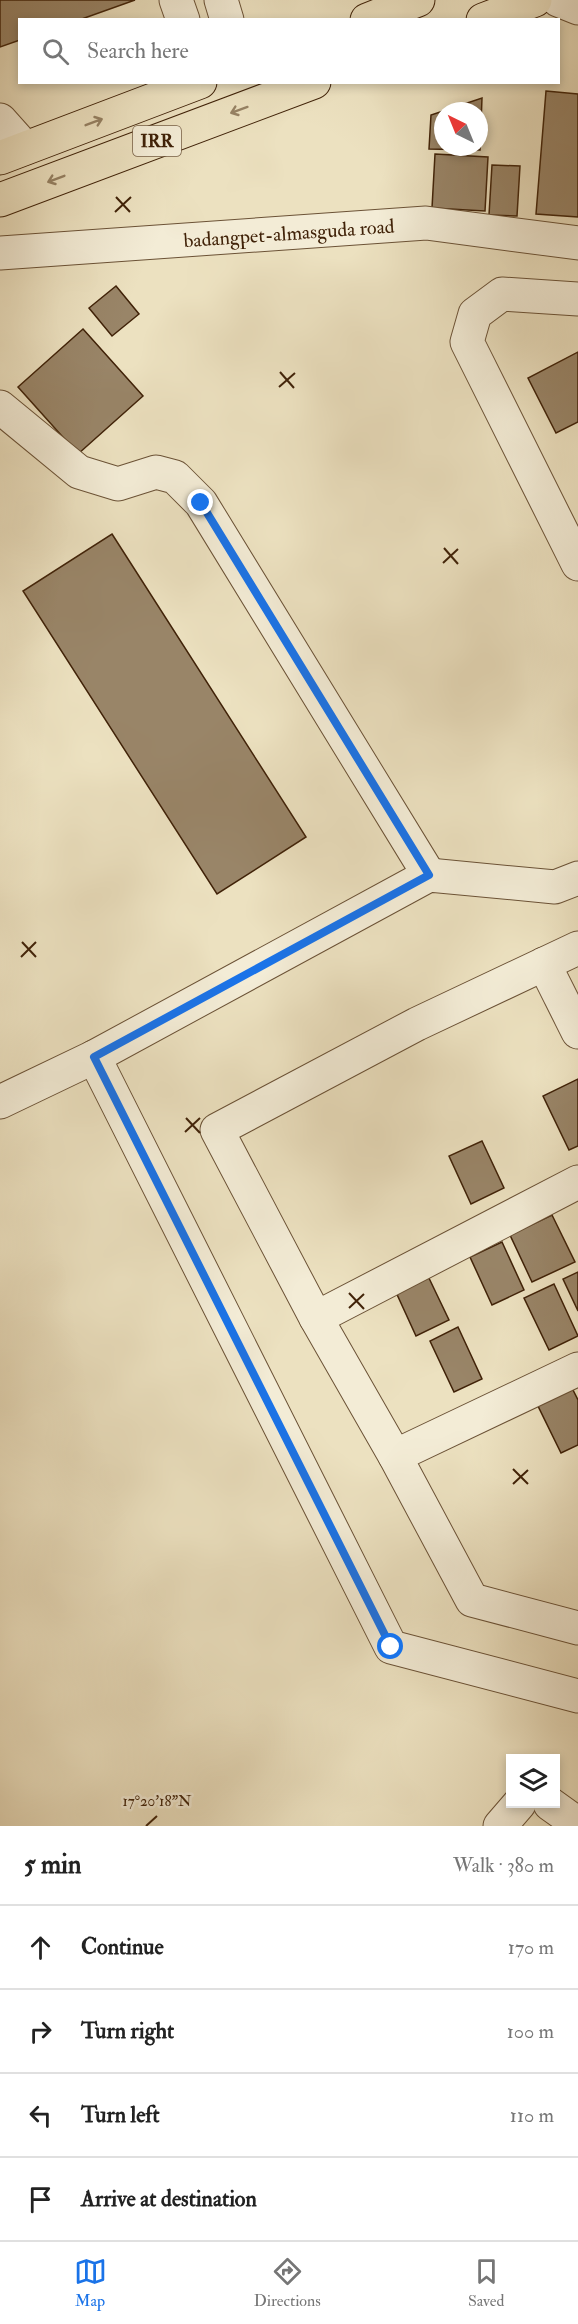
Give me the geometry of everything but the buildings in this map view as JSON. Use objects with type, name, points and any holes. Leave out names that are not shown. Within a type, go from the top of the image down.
[{"type":"highway","points":[[372,12],[418,0]]},
{"type":"highway","points":[[488,18],[535,0]]},
{"type":"highway","name":"IRR","points":[[13,153],[195,84]]},
{"type":"highway","name":"IRR","points":[[0,200],[309,84]]},
{"type":"street","points":[[176,0],[182,18]]},
{"type":"street","points":[[221,0],[226,18]]},
{"type":"street","points":[[558,0],[578,8]]},
{"type":"street","points":[[0,120],[13,153]]},
{"type":"street","name":"badangpet-almasguda road","points":[[0,253],[426,223],[578,243]]},
{"type":"street","points":[[578,299],[502,294],[475,314],[467,342],[578,564]]},
{"type":"street","points":[[0,407],[78,472],[118,484],[156,472],[175,477],[201,503],[429,875]]},
{"type":"street","points":[[0,1102],[94,1057],[429,875],[555,887],[578,878]]},
{"type":"street","points":[[578,948],[417,1024],[218,1130],[316,1318],[396,1456],[472,1600],[578,1628]]},
{"type":"street","points":[[544,964],[578,1032]]},
{"type":"street","points":[[94,1057],[391,1647],[578,1696]]},
{"type":"street","points":[[316,1318],[578,1182]]},
{"type":"street","points":[[396,1456],[578,1369]]},
{"type":"street","points":[[500,1826],[515,1808]]},
{"type":"street","points":[[557,1808],[578,1824]]},
{"type":"route","points":[[201,503],[429,875],[94,1057],[391,1647]]}]
